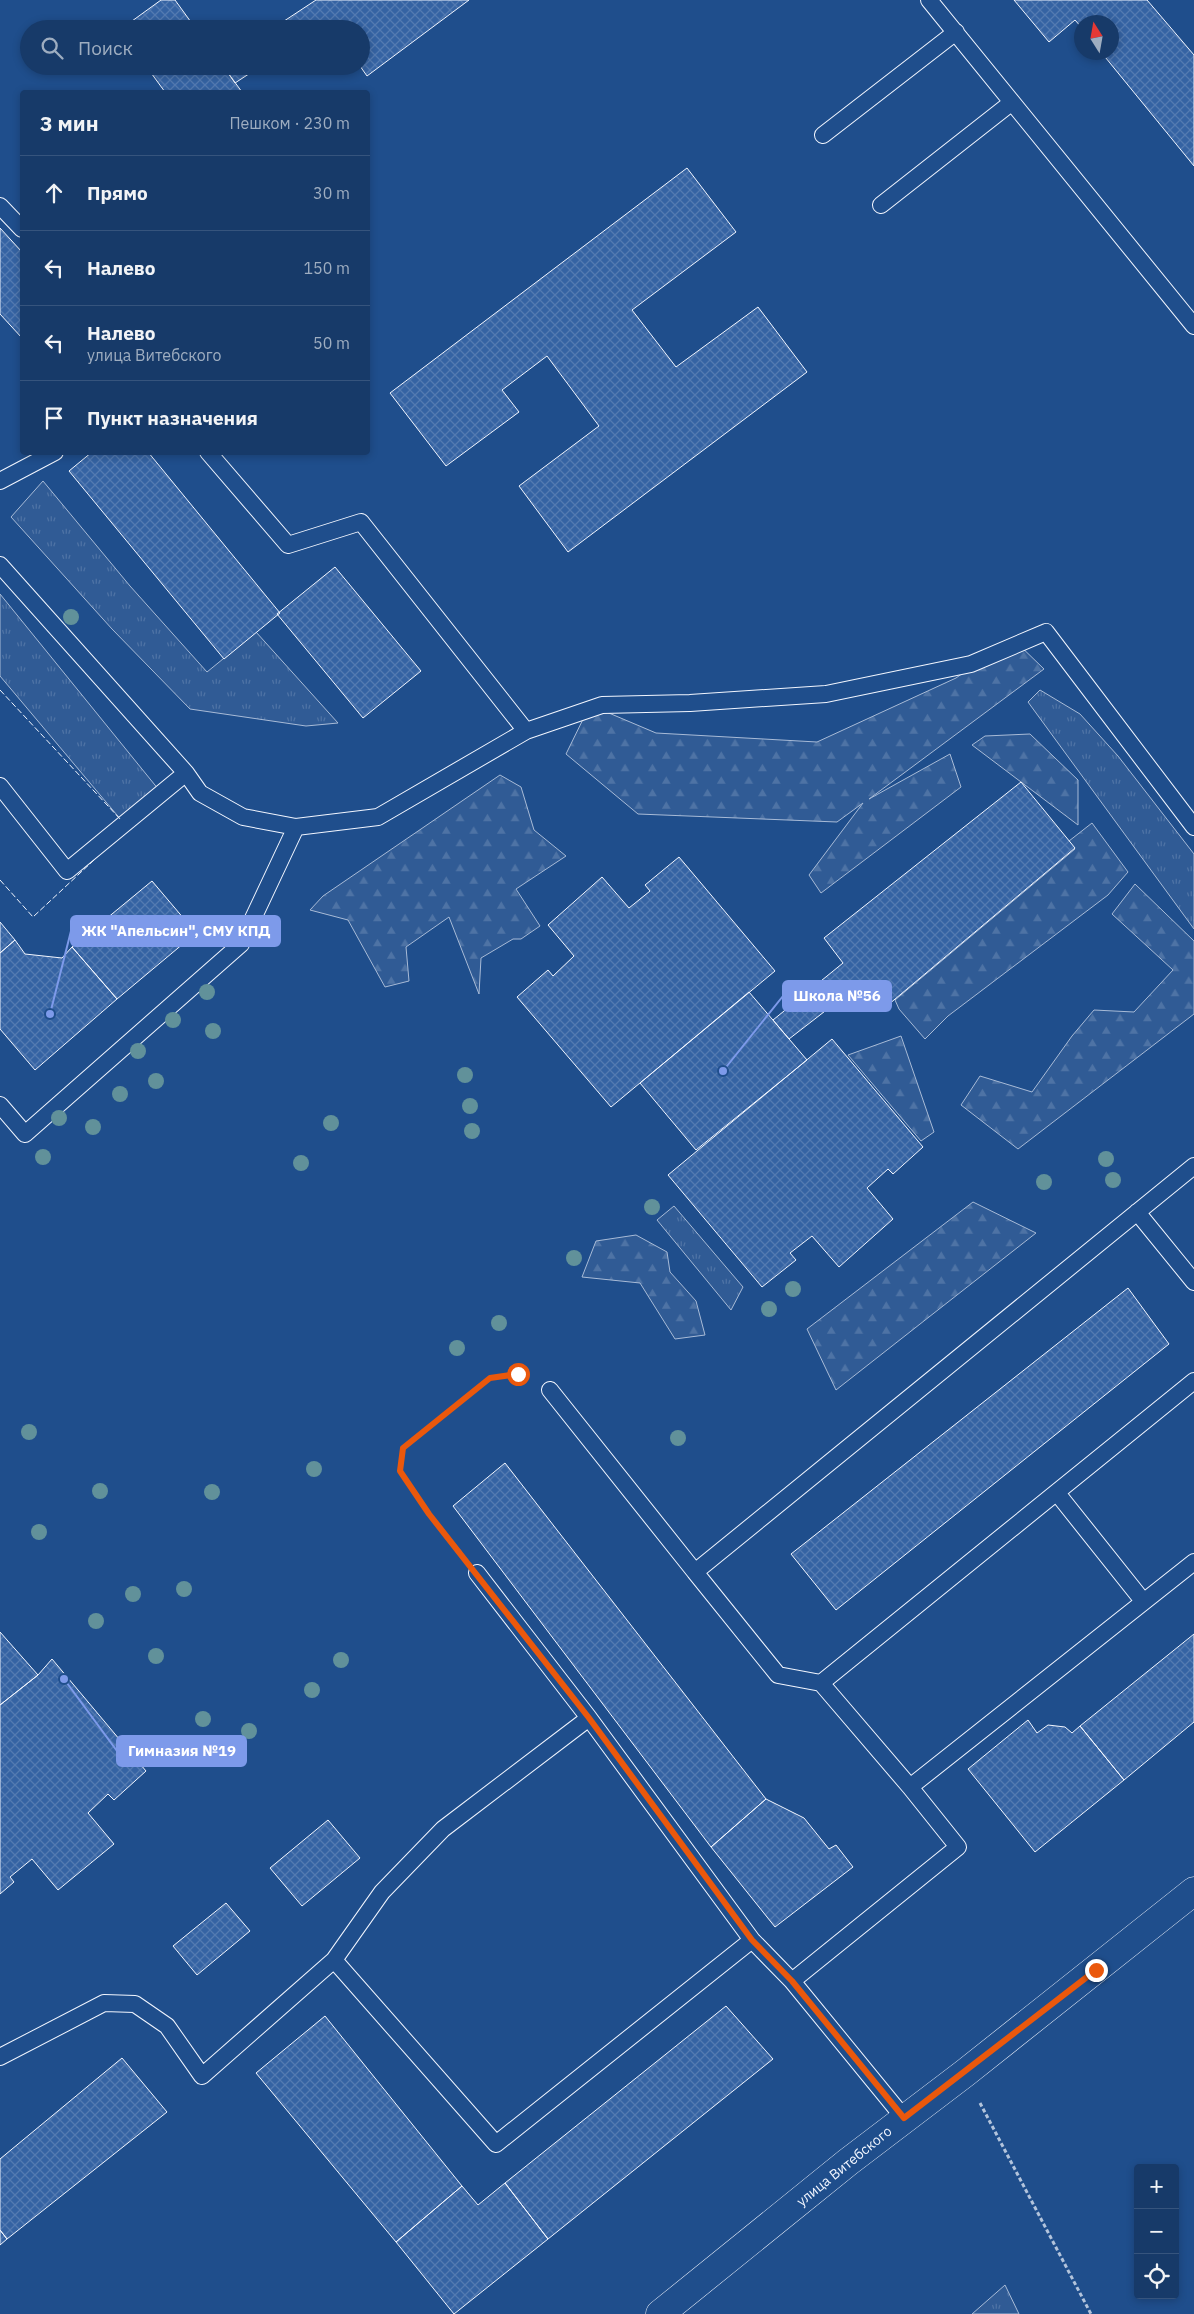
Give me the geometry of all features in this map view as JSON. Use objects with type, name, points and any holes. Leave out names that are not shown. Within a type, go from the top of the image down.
[{"type":"street","name":"улица Витебского","points":[[660,2314],[904,2118],[965,2073],[1194,1891]]},
{"type":"lane","points":[[929,0],[1194,326]]},
{"type":"lane","points":[[823,135],[956,32]]},
{"type":"lane","points":[[881,205],[1011,103]]},
{"type":"lane","points":[[0,206],[20,226]]},
{"type":"lane","points":[[0,481],[49,455]]},
{"type":"lane","points":[[211,455],[288,545],[361,522],[526,731]]},
{"type":"lane","points":[[0,565],[186,773],[200,793],[243,816],[296,828],[378,817],[526,731],[602,705],[690,704],[826,694],[971,664],[1046,632],[1194,827]]},
{"type":"lane","points":[[0,786],[68,871],[186,773]]},
{"type":"lane","points":[[0,1105],[25,1134],[242,944],[296,828]]},
{"type":"lane","points":[[695,1572],[1194,1166]]},
{"type":"lane","points":[[1137,1212],[1194,1282]]},
{"type":"lane","points":[[822,1683],[1194,1381]]},
{"type":"lane","points":[[550,1390],[778,1675],[822,1683],[958,1847],[792,1981]]},
{"type":"lane","points":[[1057,1493],[1143,1601]]},
{"type":"lane","points":[[910,1787],[1194,1562]]},
{"type":"lane","points":[[477,1573],[589,1718],[752,1940],[792,1981],[904,2118]]},
{"type":"lane","points":[[0,2057],[104,2002],[136,2004],[167,2026],[202,2076],[334,1960],[382,1892],[442,1829],[589,1718]]},
{"type":"lane","points":[[334,1960],[496,2144],[752,1940]]},
{"type":"path","points":[[477,1573],[429,1514],[400,1471],[403,1448],[490,1378],[518,1374],[550,1390]]},
{"type":"path","points":[[965,2073],[1091,2314]]},
{"type":"green space","points":[[43,481],[130,586],[207,672],[256,632],[338,723],[306,726],[190,709],[112,629],[11,517]]},
{"type":"green space","points":[[0,594],[159,790],[122,821],[0,676]]},
{"type":"green space","points":[[1012,638],[1044,669],[869,799],[950,754],[961,787],[821,893],[809,875],[863,803],[837,822],[638,814],[566,754],[590,705],[656,733],[817,742],[956,678]]},
{"type":"green space","points":[[1040,690],[1080,714],[1118,756],[1194,854],[1194,929],[1028,702]]},
{"type":"green space","points":[[1030,734],[1078,780],[1078,825],[972,745],[985,736]]},
{"type":"green space","points":[[500,775],[521,787],[534,830],[566,856],[516,889],[540,926],[521,939],[513,939],[481,958],[479,994],[449,917],[406,947],[409,981],[385,987],[348,920],[310,910],[323,896]]},
{"type":"green space","points":[[1092,823],[1128,872],[1108,895],[948,1016],[925,1039],[899,1009],[895,1000],[1075,849],[1069,841]]},
{"type":"green space","points":[[1135,884],[1194,941],[1194,1014],[1018,1149],[961,1105],[980,1076],[1032,1092],[1072,1036],[1094,1010],[1134,1012],[1173,970],[1112,914]]},
{"type":"green space","points":[[901,1036],[934,1132],[921,1141],[848,1055]]},
{"type":"green space","points":[[973,1202],[1036,1233],[836,1390],[807,1329]]},
{"type":"green space","points":[[674,1206],[743,1287],[731,1310],[657,1220]]},
{"type":"green space","points":[[636,1235],[667,1252],[670,1272],[696,1301],[705,1335],[675,1339],[640,1283],[582,1277],[596,1241]]},
{"type":"green space","points":[[1005,2285],[1019,2314],[972,2314]]},
{"type":"building","points":[[161,0],[175,0],[189,20],[133,20]]},
{"type":"building","points":[[316,0],[469,0],[370,74],[370,20],[286,20]]},
{"type":"building","points":[[1014,0],[1147,0],[1194,55],[1194,166],[1108,60],[1119,60],[1119,15],[1074,15],[1074,21],[1049,42]]},
{"type":"building","points":[[153,75],[230,75],[241,90],[164,90]]},
{"type":"building","points":[[229,75],[247,75],[235,83]]},
{"type":"building","points":[[687,168],[736,232],[632,310],[676,367],[758,307],[807,372],[568,552],[519,486],[599,426],[547,356],[502,390],[519,412],[446,466],[390,393]]},
{"type":"building","points":[[0,228],[20,250],[20,336],[0,314]]},
{"type":"building","points":[[88,455],[150,455],[280,613],[224,659],[69,471]]},
{"type":"building","points":[[335,567],[421,671],[363,718],[277,614]]},
{"type":"building","points":[[1021,782],[1075,848],[882,1010],[860,984],[789,1039],[773,1020],[843,963],[824,938]]},
{"type":"building","points":[[679,857],[775,971],[611,1107],[517,997],[548,970],[553,976],[574,956],[548,925],[602,877],[629,908],[650,891],[645,885]]},
{"type":"building","points":[[152,881],[196,933],[117,999],[72,947]]},
{"type":"building","points":[[0,922],[15,940],[0,953]]},
{"type":"building","points":[[15,940],[25,954],[62,958],[72,947],[117,999],[35,1070],[0,1029],[0,953]]},
{"type":"building","points":[[749,992],[807,1060],[696,1150],[640,1083]]},
{"type":"building","points":[[832,1039],[923,1147],[893,1174],[888,1169],[867,1188],[893,1219],[839,1267],[812,1236],[790,1253],[796,1260],[762,1287],[668,1175]]},
{"type":"building","points":[[1128,1288],[1169,1344],[836,1610],[791,1554]]},
{"type":"building","points":[[505,1463],[766,1799],[711,1847],[453,1506]]},
{"type":"building","points":[[0,1632],[38,1675],[0,1705]]},
{"type":"building","points":[[1194,1634],[1194,1722],[1124,1780],[1080,1726]]},
{"type":"building","points":[[52,1659],[146,1771],[114,1800],[108,1794],[88,1813],[114,1844],[58,1890],[32,1859],[10,1877],[14,1882],[0,1894],[0,1705],[38,1675]]},
{"type":"building","points":[[1028,1720],[1037,1733],[1048,1725],[1065,1727],[1072,1733],[1080,1726],[1124,1780],[1035,1852],[968,1769]]},
{"type":"building","points":[[766,1799],[804,1818],[829,1849],[836,1845],[853,1867],[775,1927],[711,1847]]},
{"type":"building","points":[[328,1820],[360,1858],[302,1906],[270,1868]]},
{"type":"building","points":[[226,1903],[250,1931],[197,1975],[173,1946]]},
{"type":"building","points":[[726,2006],[773,2059],[548,2239],[505,2183]]},
{"type":"building","points":[[325,2016],[462,2186],[396,2242],[256,2073]]},
{"type":"building","points":[[122,2058],[167,2112],[7,2239],[0,2230],[0,2159]]},
{"type":"building","points":[[505,2183],[548,2239],[454,2314],[396,2242],[462,2186],[478,2205]]},
{"type":"building","points":[[0,2230],[7,2239],[0,2245]]},
{"type":"fence","points":[[0,690],[121,820]]},
{"type":"fence","points":[[0,880],[33,917],[94,860]]},
{"type":"place","name":"ЖК \"Апельсин\", СМУ КПД","points":[[50,1014]]},
{"type":"place","name":"Школа №56","points":[[723,1071]]},
{"type":"place","name":"Гимназия №19","points":[[64,1679]]},
{"type":"route","points":[[518,1374],[490,1378],[403,1448],[400,1471],[429,1514],[589,1718],[752,1940],[792,1981],[904,2118],[965,2073],[1096,1970]]}]
